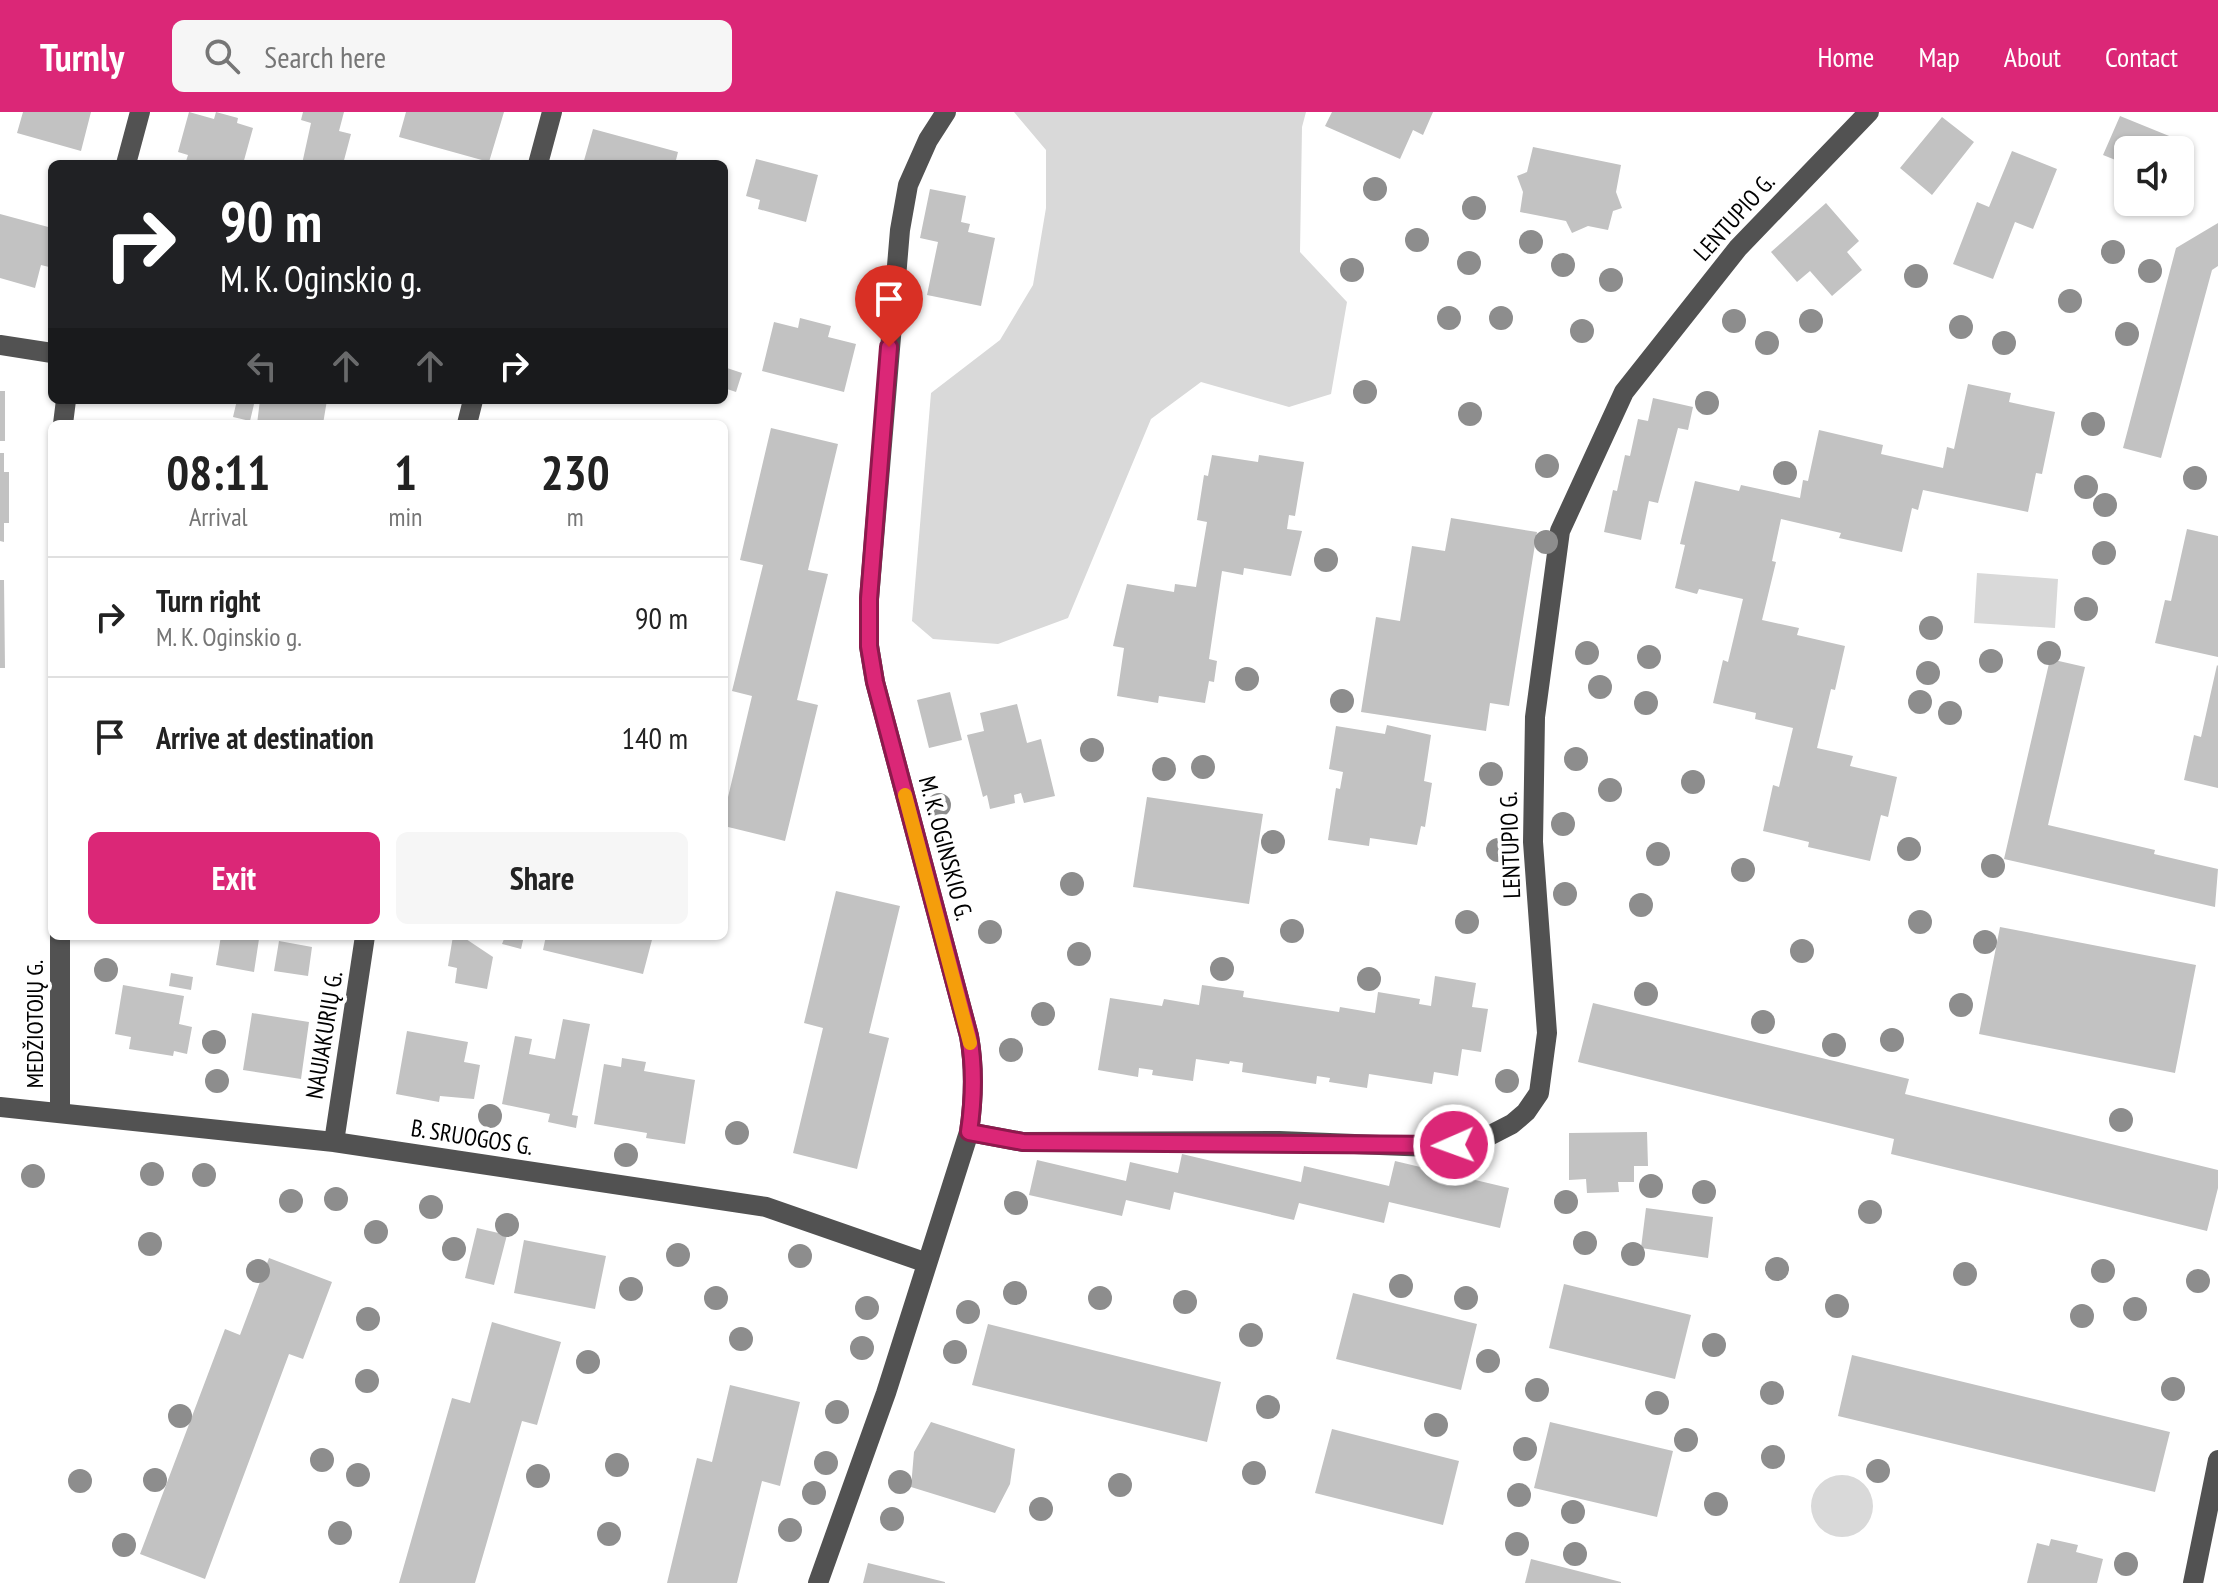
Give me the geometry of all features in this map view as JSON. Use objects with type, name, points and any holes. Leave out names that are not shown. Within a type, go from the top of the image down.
[{"type":"street","points":[[127,160],[140,112]]},
{"type":"street","points":[[539,160],[552,112]]},
{"type":"street","name":"M. K. OGINSKIO G.","points":[[818,1583],[886,1393],[969,1132],[975,1094],[969,1036],[875,682],[869,646],[879,454],[900,230],[908,185],[928,140],[946,112]]},
{"type":"street","name":"LENTUPIO G.","points":[[969,1132],[1023,1142],[1279,1141],[1430,1147],[1477,1142],[1512,1124],[1526,1112],[1539,1093],[1547,1033],[1533,842],[1535,717],[1560,531],[1624,392],[1738,248],[1869,112]]},
{"type":"street","points":[[0,345],[48,352]]},
{"type":"street","name":"MEDŽIOTOJŲ G.","points":[[60,940],[60,1111]]},
{"type":"street","name":"NAUJAKURIŲ G.","points":[[334,1142],[364,940]]},
{"type":"street","name":"B. SRUOGOS G.","points":[[0,1107],[334,1142],[766,1207],[927,1263]]},
{"type":"street","points":[[2193,1583],[2218,1460]]},
{"type":"shaded area","points":[[1014,112],[1306,112],[1302,127],[1300,252],[1347,302],[1331,394],[1289,407],[1201,382],[1151,419],[1068,618],[998,644],[933,639],[912,621],[931,393],[1000,340],[1033,285],[1046,208],[1046,150]]},
{"type":"shaded area","points":[[1977,573],[2058,579],[2055,628],[1974,623]]},
{"type":"shaded area","points":[[1842,1475],[1854,1477],[1864,1484],[1871,1494],[1871,1518],[1864,1528],[1854,1535],[1842,1537],[1830,1535],[1820,1528],[1813,1518],[1811,1506],[1813,1494],[1820,1484],[1830,1477]]},
{"type":"building","points":[[23,112],[91,112],[81,151],[17,133]]},
{"type":"building","points":[[189,112],[214,119],[216,112],[238,118],[237,123],[253,128],[244,160],[186,160],[188,155],[178,152]]},
{"type":"building","points":[[303,112],[344,112],[339,131],[351,134],[344,160],[303,160],[311,123],[301,120]]},
{"type":"building","points":[[406,112],[504,112],[490,160],[399,137]]},
{"type":"building","points":[[1332,112],[1433,112],[1423,135],[1413,130],[1400,159],[1325,126]]},
{"type":"building","points":[[2120,116],[2169,136],[2114,136],[2114,159],[2103,155]]},
{"type":"building","points":[[1942,117],[1974,142],[1932,195],[1900,168]]},
{"type":"building","points":[[593,129],[678,152],[676,160],[584,160]]},
{"type":"building","points":[[1533,147],[1621,165],[1616,192],[1622,208],[1613,211],[1608,230],[1588,226],[1572,233],[1566,221],[1520,212],[1523,192],[1517,176],[1527,172]]},
{"type":"building","points":[[2012,151],[2057,169],[2033,229],[2015,222],[1993,279],[1953,264],[1977,202],[1989,207]]},
{"type":"building","points":[[756,159],[818,175],[806,222],[758,209],[760,200],[746,196]]},
{"type":"building","points":[[930,189],[966,196],[961,222],[970,224],[968,232],[995,238],[981,306],[927,295],[938,242],[920,238]]},
{"type":"building","points":[[1826,203],[1859,241],[1847,252],[1862,270],[1832,296],[1810,271],[1797,282],[1771,252]]},
{"type":"building","points":[[0,214],[48,227],[48,267],[41,265],[35,288],[0,278]]},
{"type":"building","points":[[2218,223],[2218,266],[2212,270],[2161,458],[2123,448],[2176,248]]},
{"type":"building","points":[[800,318],[831,326],[828,337],[856,344],[844,392],[762,371],[774,322],[798,328]]},
{"type":"building","points":[[728,368],[742,373],[736,392],[728,389]]},
{"type":"building","points":[[1968,384],[2011,393],[2009,402],[2055,412],[2042,474],[2036,473],[2028,512],[1923,490],[1918,510],[1912,508],[1902,552],[1839,538],[1841,533],[1781,519],[1772,561],[1776,562],[1762,620],[1799,628],[1797,635],[1845,646],[1817,748],[1853,756],[1850,766],[1897,777],[1888,817],[1881,815],[1870,861],[1808,847],[1809,842],[1763,831],[1773,785],[1779,787],[1793,728],[1755,719],[1756,713],[1713,703],[1723,660],[1728,662],[1743,599],[1699,589],[1697,594],[1675,588],[1685,545],[1680,544],[1695,481],[1739,491],[1741,485],[1800,498],[1803,480],[1808,481],[1819,430],[1883,445],[1881,454],[1943,468],[1947,447],[1954,449]]},
{"type":"building","points":[[0,391],[5,391],[5,441],[0,441]]},
{"type":"building","points":[[1653,398],[1693,407],[1688,430],[1678,428],[1658,503],[1649,501],[1641,540],[1604,532],[1613,490],[1617,491],[1625,455],[1630,456],[1638,419],[1648,421]]},
{"type":"building","points":[[236,404],[254,404],[250,420],[233,417]]},
{"type":"building","points":[[260,404],[326,404],[324,420],[258,420]]},
{"type":"building","points":[[771,428],[838,444],[808,570],[828,574],[797,700],[818,705],[785,841],[728,827],[728,797],[752,696],[732,691],[763,565],[740,560]]},
{"type":"building","points":[[0,453],[4,453],[4,472],[9,472],[9,523],[4,523],[4,542],[0,541]]},
{"type":"building","points":[[1212,455],[1258,462],[1259,455],[1304,462],[1295,516],[1289,515],[1287,529],[1302,531],[1291,576],[1244,568],[1243,575],[1222,571],[1209,659],[1217,661],[1214,682],[1209,681],[1205,703],[1159,696],[1158,703],[1117,696],[1124,648],[1113,646],[1127,584],[1174,592],[1175,584],[1196,587],[1207,522],[1197,520],[1204,475],[1208,476]]},
{"type":"building","points":[[1451,518],[1537,532],[1509,706],[1490,703],[1486,731],[1361,712],[1376,617],[1400,621],[1412,546],[1445,551]]},
{"type":"building","points":[[2187,529],[2218,536],[2218,657],[2155,643],[2165,600],[2171,601]]},
{"type":"building","points":[[0,580],[4,580],[5,668],[0,668]]},
{"type":"building","points":[[2050,659],[2085,667],[2048,825],[2155,850],[2154,854],[2218,869],[2215,907],[2004,859]]},
{"type":"building","points":[[2217,665],[2218,788],[2184,780],[2194,735],[2201,737]]},
{"type":"building","points":[[950,692],[962,740],[929,748],[917,700]]},
{"type":"building","points":[[1017,704],[1027,743],[1041,739],[1055,796],[1024,803],[1021,793],[1014,795],[1015,803],[990,809],[987,795],[983,797],[967,735],[984,731],[980,713]]},
{"type":"building","points":[[1387,725],[1431,735],[1424,781],[1432,783],[1425,827],[1421,826],[1417,845],[1370,838],[1369,846],[1328,840],[1336,788],[1340,789],[1343,772],[1329,769],[1336,726],[1385,734]]},
{"type":"building","points":[[1147,797],[1263,814],[1249,904],[1133,887]]},
{"type":"building","points":[[836,891],[900,906],[869,1033],[889,1038],[857,1169],[793,1153],[823,1028],[804,1023]]},
{"type":"building","points":[[2000,927],[2196,965],[2175,1073],[1979,1034]]},
{"type":"building","points":[[220,940],[259,940],[254,972],[216,965]]},
{"type":"building","points":[[452,940],[468,940],[493,957],[487,989],[455,983],[457,968],[448,966]]},
{"type":"building","points":[[504,940],[523,940],[521,949],[502,944]]},
{"type":"building","points":[[545,940],[652,940],[643,974],[543,950]]},
{"type":"building","points":[[279,941],[312,947],[308,976],[274,971]]},
{"type":"building","points":[[171,973],[193,977],[191,990],[169,986]]},
{"type":"building","points":[[1435,976],[1476,983],[1472,1007],[1488,1009],[1481,1052],[1462,1049],[1458,1076],[1434,1072],[1432,1084],[1369,1074],[1367,1088],[1329,1082],[1330,1078],[1317,1076],[1316,1084],[1242,1072],[1243,1063],[1196,1059],[1193,1081],[1152,1075],[1153,1070],[1139,1068],[1138,1077],[1098,1070],[1110,998],[1162,1006],[1164,999],[1199,1005],[1202,985],[1244,991],[1243,997],[1339,1012],[1340,1007],[1375,1013],[1378,992],[1420,999],[1419,1004],[1431,1006]]},
{"type":"building","points":[[123,985],[184,996],[179,1024],[192,1027],[187,1054],[174,1051],[173,1056],[129,1049],[131,1037],[115,1034]]},
{"type":"building","points":[[1593,1003],[1909,1079],[1905,1094],[2218,1170],[2218,1188],[2207,1231],[1891,1154],[1894,1139],[1578,1062]]},
{"type":"building","points":[[252,1013],[309,1022],[301,1079],[243,1070]]},
{"type":"building","points":[[563,1019],[590,1024],[572,1115],[578,1116],[576,1128],[548,1122],[550,1114],[502,1104],[515,1036],[532,1039],[529,1054],[555,1059]]},
{"type":"building","points":[[407,1031],[468,1042],[464,1062],[480,1065],[474,1099],[440,1096],[439,1102],[396,1094]]},
{"type":"building","points":[[622,1058],[646,1062],[644,1071],[695,1080],[685,1144],[646,1138],[647,1133],[594,1124],[604,1064],[621,1067]]},
{"type":"building","points":[[1647,1132],[1648,1166],[1634,1166],[1634,1182],[1618,1182],[1619,1192],[1587,1193],[1586,1179],[1569,1180],[1569,1133]]},
{"type":"building","points":[[1182,1154],[1301,1182],[1304,1166],[1389,1186],[1395,1161],[1509,1188],[1500,1228],[1389,1202],[1384,1223],[1299,1203],[1294,1220],[1174,1192],[1170,1210],[1126,1200],[1122,1216],[1029,1195],[1037,1160],[1126,1181],[1130,1162],[1178,1173]]},
{"type":"building","points":[[1646,1208],[1713,1217],[1708,1258],[1641,1248]]},
{"type":"building","points":[[477,1228],[507,1235],[494,1285],[465,1278]]},
{"type":"building","points":[[524,1240],[606,1256],[595,1309],[514,1293]]},
{"type":"building","points":[[269,1258],[332,1282],[303,1359],[289,1354],[205,1579],[140,1554],[225,1329],[240,1335]]},
{"type":"building","points":[[1564,1284],[1691,1315],[1675,1379],[1549,1348]]},
{"type":"building","points":[[1353,1293],[1477,1324],[1461,1390],[1336,1359]]},
{"type":"building","points":[[492,1322],[561,1342],[537,1425],[522,1421],[475,1583],[399,1583],[452,1398],[470,1403]]},
{"type":"building","points":[[988,1324],[1221,1382],[1207,1442],[972,1385]]},
{"type":"building","points":[[1852,1355],[2170,1432],[2155,1492],[1838,1416]]},
{"type":"building","points":[[730,1385],[800,1402],[780,1486],[762,1481],[737,1583],[667,1583],[697,1458],[712,1462]]},
{"type":"building","points":[[931,1422],[1015,1449],[1010,1484],[995,1513],[911,1487],[914,1452]]},
{"type":"building","points":[[1550,1422],[1673,1451],[1657,1517],[1534,1488]]},
{"type":"building","points":[[1332,1429],[1459,1461],[1443,1525],[1315,1493]]},
{"type":"building","points":[[2051,1539],[2078,1545],[2076,1552],[2103,1559],[2097,1583],[2027,1583],[2037,1543],[2049,1546]]},
{"type":"building","points":[[1531,1559],[1621,1582],[1621,1583],[1525,1583]]},
{"type":"building","points":[[868,1563],[945,1582],[945,1583],[863,1583]]},
{"type":"slow traffic","points":[[905,795],[970,1043]]},
{"type":"route","points":[[889,347],[869,599],[869,646],[875,682],[969,1036],[975,1094],[969,1132],[993,1139],[1023,1142],[1279,1141],[1430,1147],[1454,1145]]}]
